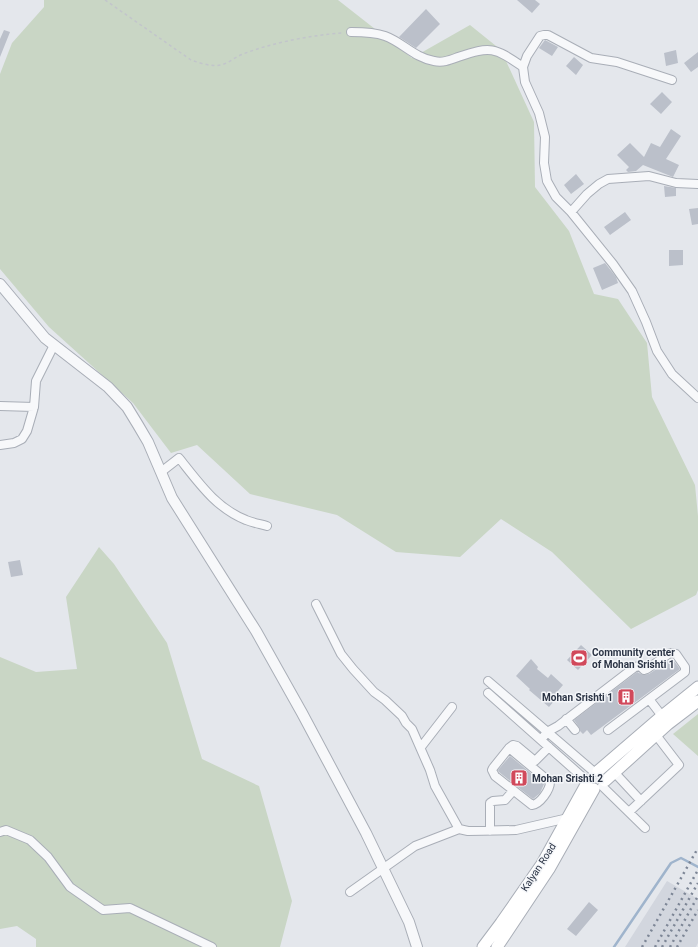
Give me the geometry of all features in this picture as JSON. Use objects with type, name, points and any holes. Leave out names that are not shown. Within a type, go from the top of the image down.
[{"type":"main road","name":"Kalyan Road","points":[[483,947],[572,820],[595,780],[662,716],[698,687]]},
{"type":"main road","name":"Kalyan Road","points":[[595,780],[614,772],[698,701]]},
{"type":"main road","name":"Kalyan Road","points":[[497,947],[549,869],[572,820]]},
{"type":"street","points":[[351,32],[369,32],[385,36],[423,58],[434,62],[444,62],[483,49],[493,50],[507,56],[523,67]]},
{"type":"street","points":[[672,80],[617,62],[591,58],[548,35],[540,36],[527,56],[523,67],[525,82],[539,113],[545,137],[544,163],[547,181],[556,198],[570,212],[613,264],[632,291],[657,351],[672,374],[698,398]]},
{"type":"street","points":[[570,212],[598,184],[608,179],[649,176],[676,183],[698,184]]},
{"type":"street","points":[[0,284],[45,338],[108,386],[126,407],[148,442],[172,498],[256,631],[362,826],[409,922],[418,947]]},
{"type":"street","points":[[0,445],[14,443],[22,439],[27,431],[34,407],[36,381],[54,345]]},
{"type":"street","points":[[0,406],[34,407]]},
{"type":"street","points":[[161,472],[180,458],[206,493],[221,507],[246,520],[267,526]]},
{"type":"street","points":[[316,604],[341,654],[374,692],[402,716],[412,729],[421,747],[435,786],[459,829]]},
{"type":"street","points":[[541,740],[547,732],[635,667],[640,666],[644,670],[670,653],[676,654],[685,667],[685,672],[608,730]]},
{"type":"street","points":[[488,681],[547,732],[645,828]]},
{"type":"street","points":[[488,693],[549,747],[595,780]]},
{"type":"street","points":[[649,699],[662,716]]},
{"type":"street","points":[[421,747],[452,707]]},
{"type":"street","points":[[566,719],[575,730]]},
{"type":"street","points":[[629,812],[679,765],[656,735]]},
{"type":"street","points":[[509,748],[548,780],[550,784],[535,804],[529,804],[495,776],[492,770],[509,748],[513,745],[535,761],[549,747]]},
{"type":"street","points":[[614,772],[641,801]]},
{"type":"street","points":[[490,831],[490,803],[493,801],[505,800],[513,791]]},
{"type":"street","points":[[350,892],[415,846],[459,829],[468,831],[516,830],[572,820]]},
{"type":"street","points":[[0,832],[6,830],[30,840],[48,857],[70,887],[103,910],[130,908],[212,947]]},
{"type":"path","points":[[105,0],[191,60],[206,65],[220,65],[242,55],[289,41],[351,32]]},
{"type":"shaded area","points":[[667,881],[698,899],[698,943],[696,947],[625,947]]},
{"type":"green space","points":[[44,0],[338,0],[412,58],[470,25],[501,50],[534,122],[535,187],[569,231],[594,294],[618,299],[647,343],[652,397],[695,485],[698,516],[698,590],[696,595],[631,629],[552,552],[501,519],[460,557],[396,552],[337,515],[250,494],[197,445],[171,453],[133,403],[49,327],[0,269],[0,74],[12,43],[44,7]]},
{"type":"green space","points":[[99,547],[114,564],[167,643],[202,759],[259,786],[292,901],[280,947],[36,947],[36,939],[17,926],[0,929],[0,657],[36,672],[77,669],[66,597]]},
{"type":"green space","points":[[698,714],[698,756],[673,734]]},
{"type":"building","points":[[517,0],[535,0],[540,4],[532,13]]},
{"type":"building","points":[[426,9],[440,24],[416,48],[399,37]]},
{"type":"building","points":[[4,30],[10,32],[0,57],[0,39]]},
{"type":"building","points":[[545,40],[558,47],[552,56],[539,48]]},
{"type":"building","points":[[676,50],[678,63],[666,66],[664,53]]},
{"type":"building","points":[[698,52],[698,67],[691,72],[684,63]]},
{"type":"building","points":[[574,57],[583,65],[576,75],[566,66]]},
{"type":"building","points":[[662,92],[672,102],[661,114],[650,104]]},
{"type":"building","points":[[671,129],[681,136],[666,159],[679,165],[673,177],[643,165],[636,171],[628,172],[626,170],[629,167],[617,155],[630,143],[644,157],[651,143],[660,147]]},
{"type":"building","points":[[576,174],[584,184],[571,194],[564,185]]},
{"type":"building","points":[[664,186],[676,188],[676,196],[665,197]]},
{"type":"building","points":[[698,208],[698,224],[692,225],[689,209]]},
{"type":"building","points":[[625,212],[631,220],[610,235],[604,227]]},
{"type":"building","points":[[669,250],[683,250],[683,265],[669,266]]},
{"type":"building","points":[[605,263],[616,277],[618,283],[602,290],[593,268]]},
{"type":"building","points":[[20,560],[23,575],[11,577],[8,562]]},
{"type":"building","name":"Community center of Mohan Srishti 1","points":[[581,645],[592,655],[578,670],[567,660]]},
{"type":"building","points":[[531,659],[538,667],[537,669],[548,678],[551,674],[563,685],[557,692],[560,694],[549,707],[529,690],[530,689],[516,676]]},
{"type":"building","name":"Mohan Srishti 1","points":[[670,660],[672,662],[674,661],[680,669],[591,735],[587,730],[583,734],[580,731],[574,720],[637,672],[643,675],[649,674]]},
{"type":"building","name":"Mohan Srishti 2","points":[[510,756],[544,784],[540,793],[533,799],[499,772],[498,770]]},
{"type":"building","points":[[589,902],[598,910],[576,936],[567,929]]},
{"type":"waterway","points":[[614,947],[671,863],[681,858],[698,867]]},
{"type":"railway","points":[[642,947],[698,848]]},
{"type":"railway","points":[[655,947],[698,870]]},
{"type":"railway","points":[[662,947],[698,883]]},
{"type":"railway","points":[[670,947],[698,896]]},
{"type":"railway","points":[[677,947],[698,910]]},
{"type":"place","name":"Community center of Mohan Srishti 1","points":[[579,658]]},
{"type":"place","name":"Mohan Srishti 1","points":[[626,697]]},
{"type":"place","name":"Mohan Srishti 2","points":[[519,778]]}]
